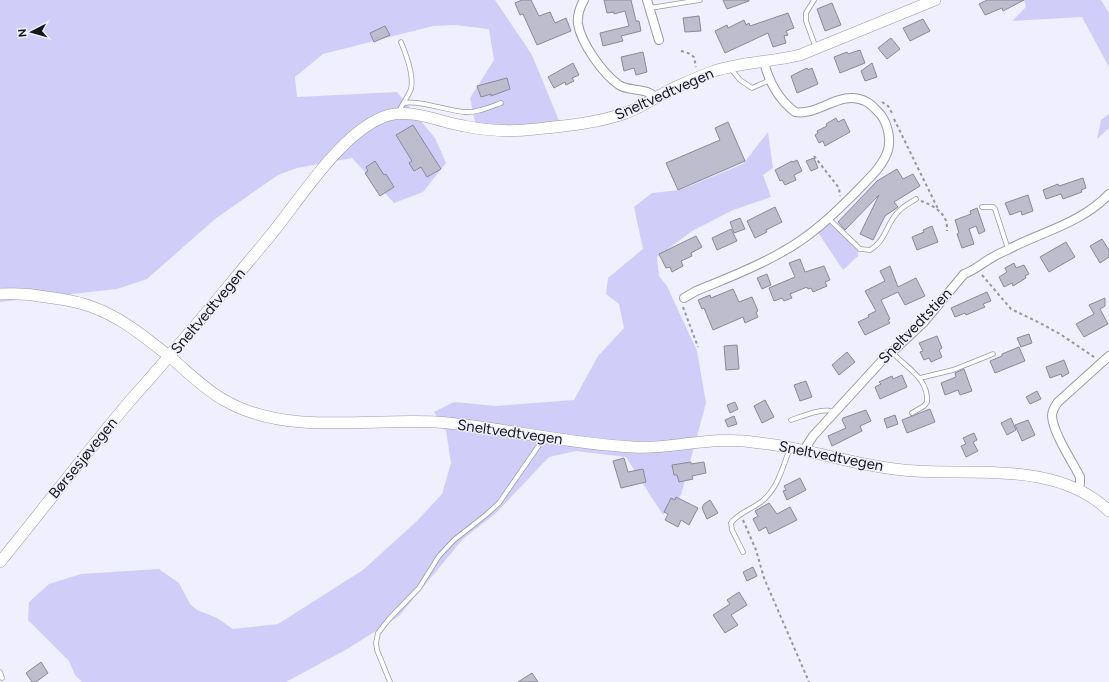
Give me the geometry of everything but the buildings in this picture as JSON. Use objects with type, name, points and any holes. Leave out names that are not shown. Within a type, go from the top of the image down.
[{"type":"main road","name":"Sneltvedtvegen","points":[[935,0],[816,49],[791,57],[742,63],[730,66],[696,78],[644,105],[627,112],[584,124],[531,130],[500,130],[483,129],[416,115],[390,115],[377,120],[351,139],[332,157],[268,239],[169,357],[207,388],[228,402],[250,412],[274,418],[315,422],[435,422],[632,447],[729,440],[759,442],[901,470],[1028,475],[1054,480],[1079,489],[1092,497],[1109,511]]},
{"type":"main road","points":[[0,294],[30,294],[67,300],[94,308],[125,324],[169,357]]},
{"type":"main road","name":"Børsesjøvegen","points":[[0,562],[119,413],[169,357]]},
{"type":"street","points":[[584,0],[578,17],[579,27],[587,46],[601,67],[619,85],[628,90],[646,92],[656,98]]},
{"type":"street","points":[[648,4],[660,40]]},
{"type":"street","points":[[684,298],[696,291],[783,252],[798,243],[829,219],[876,171],[883,162],[888,148],[889,142],[886,124],[875,108],[866,101],[858,98],[844,99],[809,111],[795,112],[784,102],[770,80],[764,61]]},
{"type":"street","name":"Sneltvedtstien","points":[[804,450],[813,436],[835,411],[888,354],[924,322],[964,274],[1008,249],[1088,212],[1100,204],[1109,194]]},
{"type":"street","points":[[1079,489],[1080,477],[1057,432],[1052,416],[1058,402],[1106,359]]},
{"type":"lane","points":[[648,4],[700,0]]},
{"type":"lane","points":[[814,0],[806,12],[806,21],[816,49]]},
{"type":"lane","points":[[398,114],[411,88],[410,68],[401,42]]},
{"type":"lane","points":[[730,66],[740,80],[752,88],[770,80]]},
{"type":"lane","points":[[404,103],[415,102],[466,113],[501,103]]},
{"type":"lane","points":[[829,219],[860,248],[870,250],[880,241],[897,213],[916,199]]},
{"type":"lane","points":[[982,207],[993,207],[995,209],[1008,249]]},
{"type":"lane","points":[[892,352],[920,378],[925,386],[927,402],[920,409],[912,413]]},
{"type":"lane","points":[[920,378],[953,370],[994,354]]},
{"type":"lane","points":[[791,420],[814,412],[826,410],[835,411]]},
{"type":"lane","points":[[390,682],[377,650],[376,643],[378,633],[389,619],[419,588],[438,556],[454,540],[499,503],[545,437]]},
{"type":"lane","points":[[743,552],[731,527],[732,521],[763,500],[772,491],[778,480],[790,447]]},
{"type":"lane","points":[[0,672],[2,678]]},
{"type":"path","points":[[681,52],[688,53],[694,57],[696,65],[696,78]]},
{"type":"path","points":[[866,101],[877,99],[888,106],[939,212],[946,221],[947,231]]},
{"type":"path","points":[[814,156],[839,188],[841,207]]},
{"type":"path","points":[[916,199],[929,204],[939,212]]},
{"type":"path","points":[[976,268],[1011,310],[1060,334],[1091,356],[1106,359]]},
{"type":"path","points":[[684,298],[682,303],[698,347]]},
{"type":"path","points":[[741,515],[756,550],[764,578],[809,682]]},
{"type":"shaded area","points":[[0,0],[495,0],[532,55],[562,128],[494,129],[475,122],[470,98],[494,60],[489,29],[454,25],[433,26],[323,54],[295,77],[297,97],[397,92],[435,138],[446,163],[423,192],[394,203],[352,158],[297,168],[278,175],[215,219],[147,279],[117,289],[0,302]]},
{"type":"shaded area","points":[[1024,0],[1101,0],[1109,13],[1109,67],[1082,17],[1012,21],[1026,7]]},
{"type":"shaded area","points":[[1109,114],[1109,128],[1097,139],[1101,120]]},
{"type":"shaded area","points":[[768,132],[773,168],[763,175],[771,197],[733,210],[692,231],[657,257],[659,276],[667,286],[697,351],[706,403],[681,495],[663,515],[626,457],[576,451],[549,457],[495,514],[463,539],[399,616],[349,648],[286,682],[82,682],[75,675],[69,661],[28,620],[29,602],[49,584],[81,574],[159,569],[179,583],[190,604],[197,610],[217,618],[233,629],[278,624],[363,570],[417,521],[442,494],[451,463],[446,431],[434,412],[454,402],[496,406],[574,400],[598,356],[624,328],[619,304],[606,294],[608,278],[643,249],[634,207],[652,193],[680,190],[743,164]]},
{"type":"shaded area","points":[[828,217],[848,236],[858,242],[858,256],[843,270],[815,228]]}]
